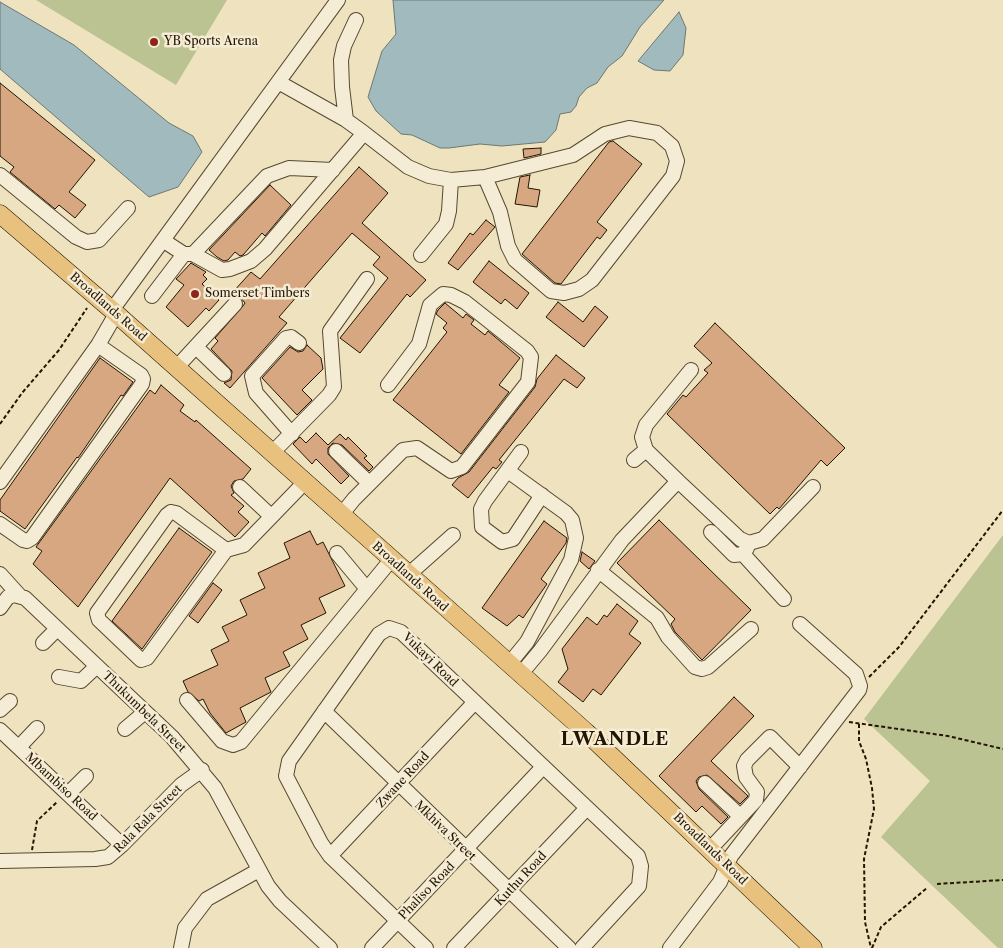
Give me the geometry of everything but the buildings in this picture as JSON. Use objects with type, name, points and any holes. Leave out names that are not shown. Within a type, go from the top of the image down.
[{"type":"main road","name":"Broadlands Road","points":[[0,214],[114,312],[586,732],[812,948]]},
{"type":"street","points":[[0,482],[98,345],[114,312],[338,0]]},
{"type":"street","points":[[346,120],[341,60],[344,46],[356,20]]},
{"type":"street","points":[[280,83],[346,120],[408,167],[429,176],[451,180],[485,177],[573,155],[605,134],[629,128],[657,134],[672,146],[677,161],[673,176],[592,280],[579,289],[564,293],[551,292],[515,260],[508,246],[500,212],[485,177]]},
{"type":"street","points":[[164,241],[222,270],[230,269],[256,257],[364,133]]},
{"type":"street","points":[[152,296],[188,254],[267,176],[289,168],[333,170]]},
{"type":"street","points":[[0,174],[76,237],[87,242],[99,240],[128,208]]},
{"type":"street","points":[[421,255],[446,224],[451,180]]},
{"type":"street","points":[[272,454],[329,395],[334,386],[330,331],[367,279]]},
{"type":"street","points":[[341,515],[398,454],[408,448],[417,448],[451,471],[462,468],[528,382],[531,357],[528,351],[465,302],[451,295],[443,294],[430,306],[419,344],[388,385]]},
{"type":"street","points":[[176,368],[235,304]]},
{"type":"street","points":[[292,434],[256,393],[252,376],[286,338],[291,337],[299,343]]},
{"type":"street","points":[[0,524],[23,540],[32,538],[142,384],[143,379],[141,375],[98,345]]},
{"type":"street","points":[[196,347],[224,374]]},
{"type":"street","points":[[691,370],[646,425],[642,437],[646,450],[740,539],[784,599]]},
{"type":"street","points":[[336,450],[369,483]]},
{"type":"street","points":[[634,460],[646,450]]},
{"type":"street","points":[[521,452],[481,509],[482,527],[498,539],[508,541],[517,536],[542,495]]},
{"type":"street","points":[[508,471],[566,512],[572,520],[576,538],[571,560],[526,642],[515,669]]},
{"type":"street","points":[[515,669],[540,651],[622,540],[678,480]]},
{"type":"street","points":[[226,550],[176,513],[168,513],[98,610],[97,618],[139,659],[146,660],[226,550],[244,545],[305,482]]},
{"type":"street","points":[[240,487],[271,516]]},
{"type":"street","points":[[711,532],[734,555],[763,539],[813,487]]},
{"type":"street","points":[[408,575],[453,535]]},
{"type":"street","points":[[337,553],[367,589]]},
{"type":"street","points":[[187,700],[222,741],[234,745],[241,742],[391,560]]},
{"type":"street","points":[[598,570],[640,602],[657,618],[668,637],[695,667],[702,669],[708,667],[751,629]]},
{"type":"street","name":"Thukumbela Street","points":[[0,574],[19,595],[145,712],[202,770],[227,808],[259,870],[280,901],[330,948]]},
{"type":"street","points":[[0,608],[8,597],[19,595]]},
{"type":"street","points":[[670,948],[720,882],[731,856],[837,721],[856,695],[860,686],[856,674],[800,624]]},
{"type":"street","name":"Vukayi Road","points":[[426,948],[330,856],[290,785],[286,768],[289,760],[379,634],[389,628],[401,632],[542,768],[638,856],[642,866],[642,877],[634,893],[582,948]]},
{"type":"street","points":[[43,643],[57,629]]},
{"type":"street","points":[[59,676],[81,681],[97,666]]},
{"type":"street","name":"Zwane Road","points":[[330,856],[474,703]]},
{"type":"street","points":[[125,729],[145,712]]},
{"type":"street","name":"Mkhiva Street","points":[[324,712],[569,948]]},
{"type":"street","points":[[19,747],[37,728]]},
{"type":"street","name":"Mbambiso Road","points":[[1,733],[19,747],[122,845]]},
{"type":"street","points":[[710,849],[757,796],[755,788],[746,777],[744,766],[746,760],[770,737],[800,767]]},
{"type":"street","name":"Phaliso Road","points":[[372,948],[542,768]]},
{"type":"street","name":"Rala Rala Street","points":[[0,861],[95,859],[108,857],[182,784],[202,770]]},
{"type":"street","points":[[68,794],[86,776]]},
{"type":"street","points":[[705,783],[740,816]]},
{"type":"street","name":"Kuthu Road","points":[[454,948],[586,809]]},
{"type":"street","points":[[181,948],[185,928],[206,899],[259,870]]},
{"type":"path","points":[[0,424],[22,393],[58,350],[94,295]]},
{"type":"path","points":[[860,686],[899,647],[1003,510]]},
{"type":"path","points":[[837,721],[948,736],[1003,749]]},
{"type":"path","points":[[859,724],[859,741],[866,759],[873,802],[864,859],[865,922],[872,948]]},
{"type":"path","points":[[32,860],[37,821],[68,794]]},
{"type":"path","points":[[937,884],[1003,880]]},
{"type":"path","points":[[872,948],[881,927],[928,887]]},
{"type":"green space","name":"YB Sports Arena","points":[[36,0],[227,0],[176,85]]},
{"type":"green space","points":[[1003,535],[1003,948],[998,948],[881,837],[930,781],[864,719]]},
{"type":"water","points":[[393,0],[664,0],[640,27],[622,56],[608,67],[597,83],[587,88],[579,97],[576,106],[571,112],[560,114],[556,130],[545,142],[502,146],[480,144],[440,148],[412,135],[401,134],[376,111],[368,97],[382,51],[396,34]]},
{"type":"water","points":[[0,2],[74,45],[169,123],[193,136],[202,152],[178,187],[149,197],[0,69]]},
{"type":"water","points":[[679,12],[686,28],[683,55],[670,71],[654,70],[638,61]]},
{"type":"place","name":"YB Sports Arena","points":[[154,42]]},
{"type":"place","name":"Somerset Timbers","points":[[195,294]]},
{"type":"district","name":"LWANDLE","points":[[615,740]]}]
